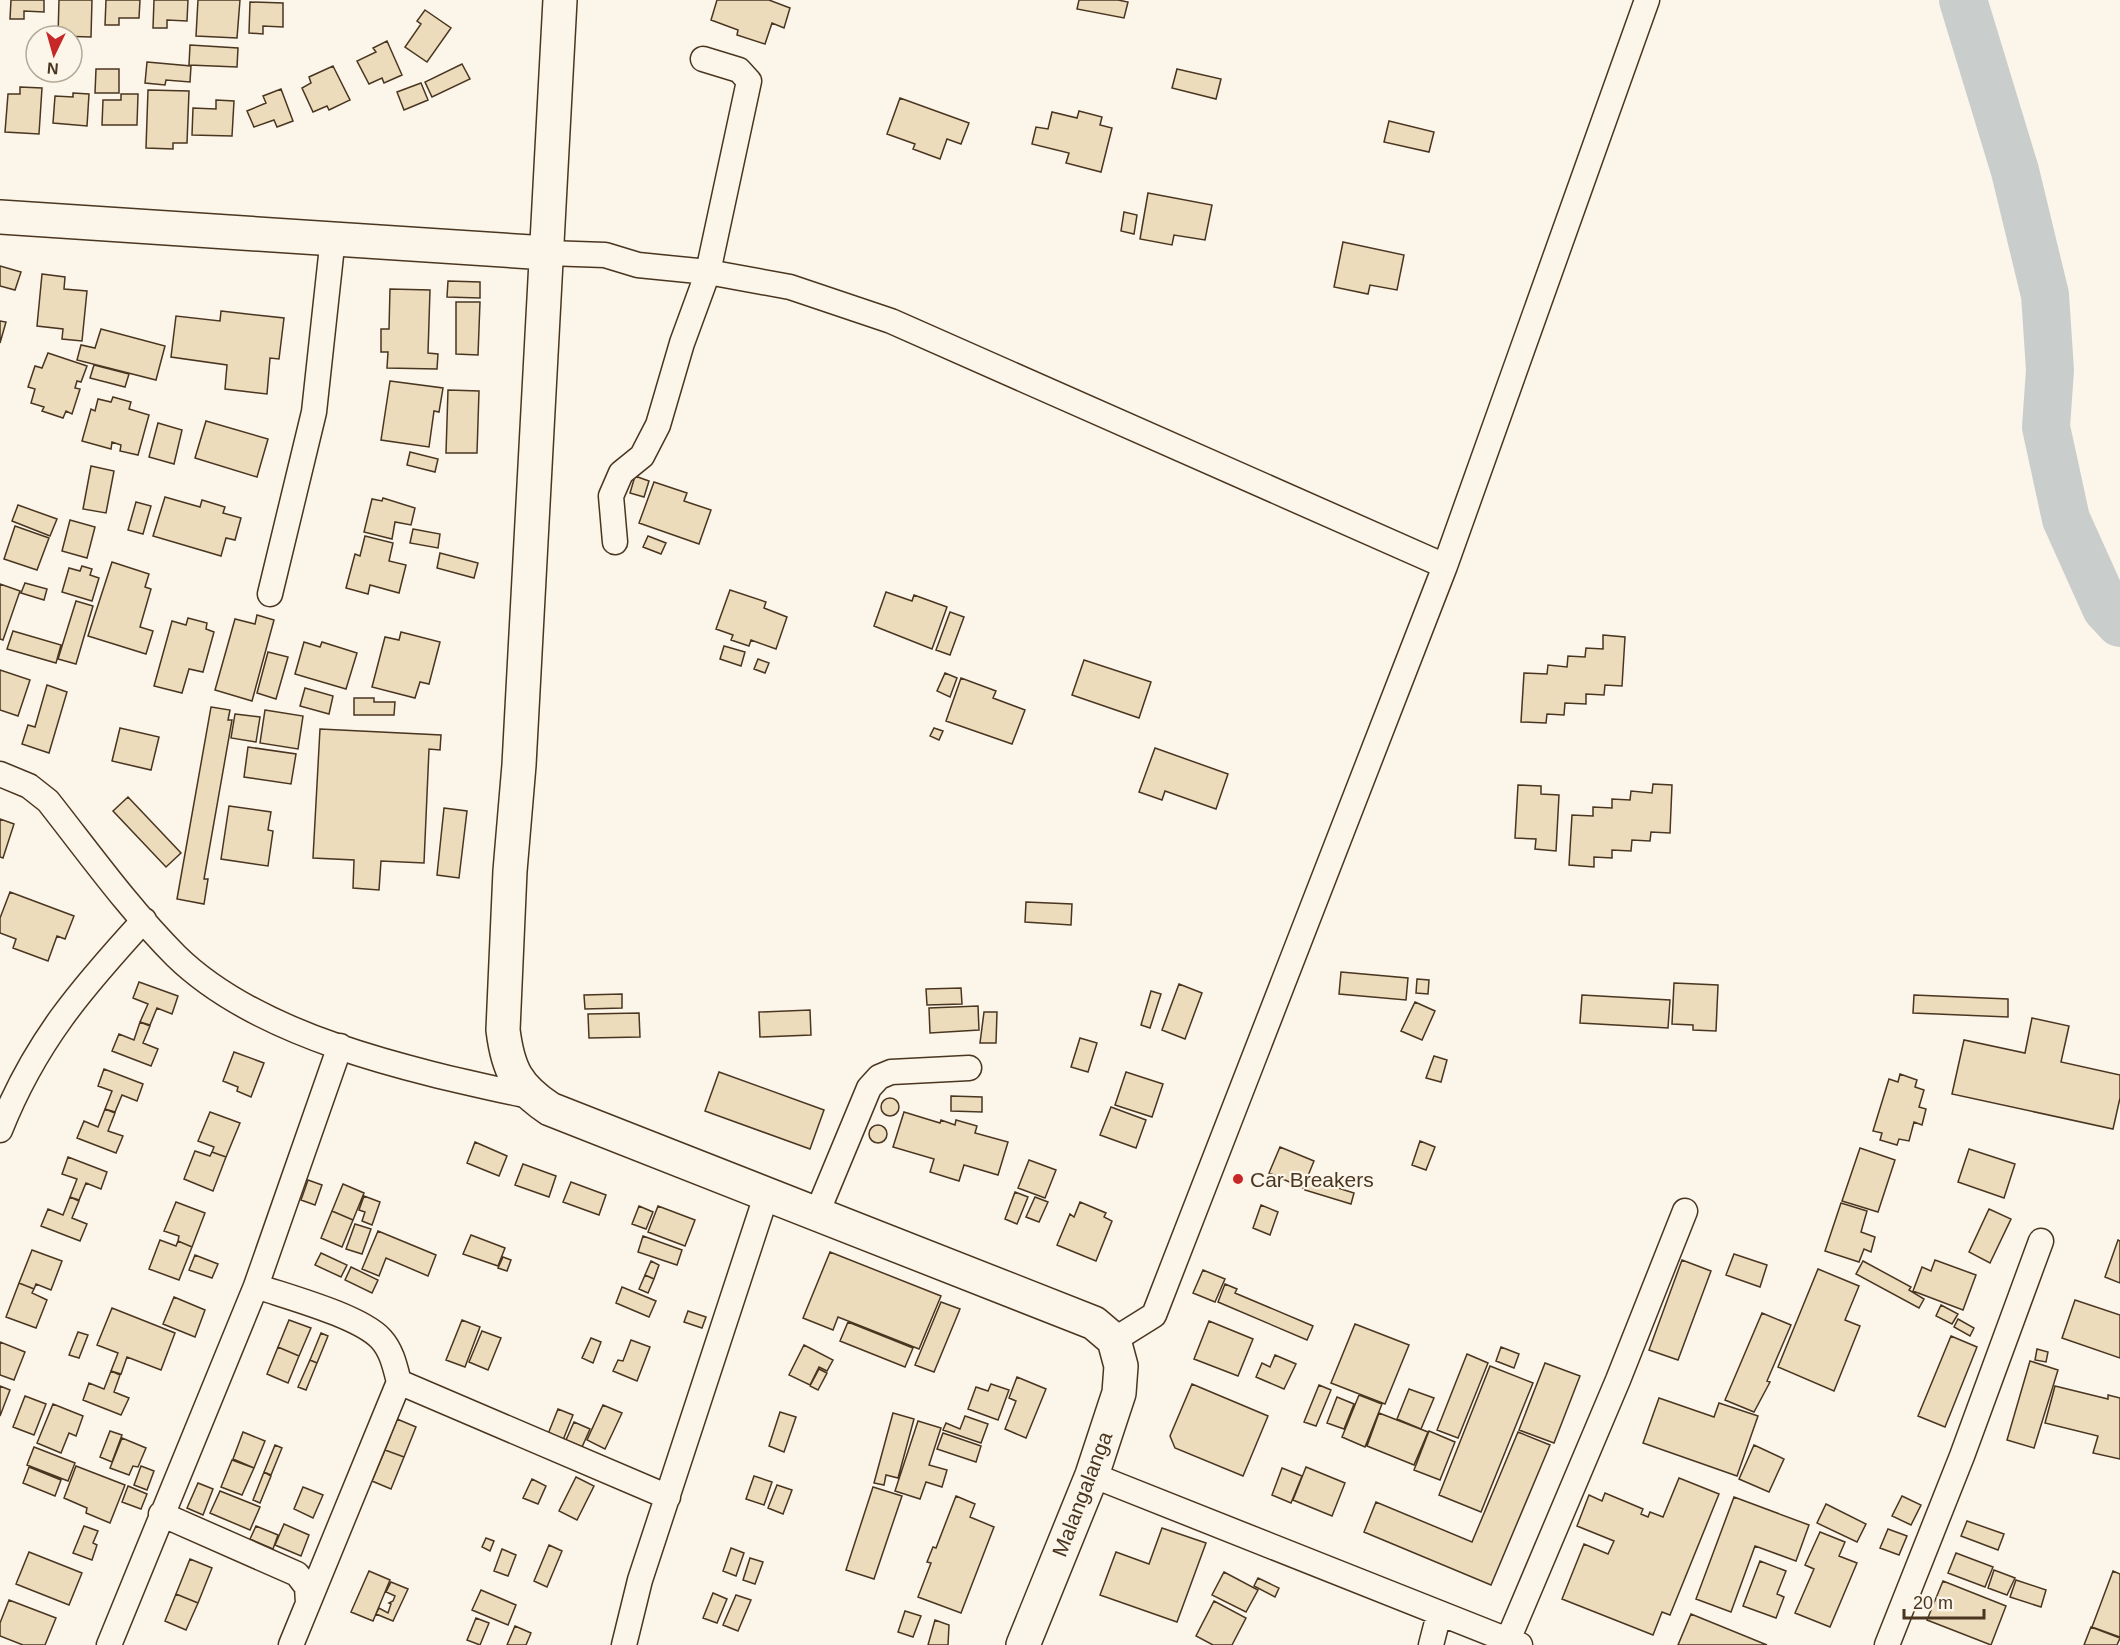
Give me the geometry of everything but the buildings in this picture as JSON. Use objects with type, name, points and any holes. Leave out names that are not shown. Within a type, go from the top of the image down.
[{"type":"street","points":[[560,0],[519,765],[510,871],[503,1030],[506,1056],[512,1070],[533,1097],[550,1109],[1094,1323],[1114,1340],[1154,1316],[1445,566],[1647,0]]},
{"type":"street","points":[[615,542],[611,496],[621,473],[642,456],[658,425],[682,343],[708,272],[749,81],[739,70],[704,59]]},
{"type":"street","points":[[0,217],[605,255],[638,265],[708,272],[790,287],[891,321],[1445,566]]},
{"type":"street","points":[[270,594],[314,412],[333,237]]},
{"type":"street","points":[[0,774],[29,786],[48,801],[144,920],[177,956],[214,987],[260,1014],[340,1046],[439,1077],[533,1097]]},
{"type":"street","points":[[0,1130],[15,1093],[45,1038],[84,986],[144,920]]},
{"type":"street","points":[[109,1645],[256,1286],[340,1046]]},
{"type":"street","points":[[818,1213],[869,1088],[879,1077],[891,1072],[969,1068]]},
{"type":"street","points":[[624,1645],[640,1580],[767,1193]]},
{"type":"street","points":[[1092,1475],[1514,1643],[1685,1211]]},
{"type":"street","points":[[1887,1645],[1962,1456],[2042,1241]]},
{"type":"street","points":[[256,1286],[361,1324],[381,1339],[394,1361],[399,1382],[291,1645]]},
{"type":"street","name":"Malangalanga","points":[[1023,1645],[1092,1475],[1119,1393],[1121,1366],[1114,1340]]},
{"type":"street","points":[[399,1382],[668,1497]]},
{"type":"street","points":[[161,1514],[297,1574],[307,1587],[308,1603]]},
{"type":"street","points":[[1431,1645],[1439,1614]]},
{"type":"waterway","points":[[1963,0],[2015,171],[2045,295],[2050,370],[2046,427],[2066,519],[2106,608],[2120,623]]},
{"type":"place","name":"Car Breakers","points":[[1238,1179]]}]
